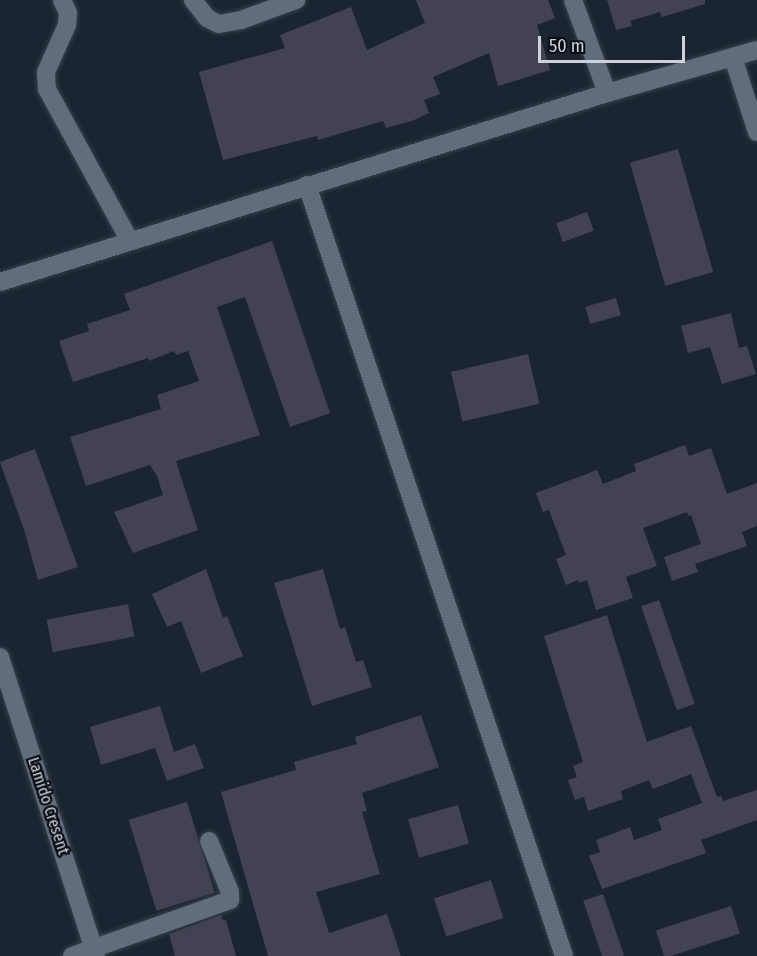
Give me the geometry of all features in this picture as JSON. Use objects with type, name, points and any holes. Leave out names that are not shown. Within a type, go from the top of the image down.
[{"type":"street","points":[[62,0],[68,13],[68,25],[46,72],[47,89],[130,241]]},
{"type":"street","points":[[193,0],[207,18],[219,24],[241,20],[296,0]]},
{"type":"street","points":[[241,20],[258,0]]},
{"type":"street","points":[[573,0],[607,93]]},
{"type":"street","points":[[0,282],[607,93],[757,50]]},
{"type":"street","points":[[733,57],[757,132]]},
{"type":"street","points":[[307,185],[564,956]]},
{"type":"street","name":"Lamido Cresent","points":[[0,657],[6,697],[95,952]]},
{"type":"street","points":[[72,956],[95,952],[230,900],[230,892],[209,842]]},
{"type":"building","points":[[416,0],[548,0],[555,18],[537,25],[550,70],[498,86],[489,53],[433,77],[440,94],[424,100],[429,113],[412,121],[386,128],[383,121],[318,140],[317,136],[223,160],[199,72],[285,48],[280,35],[351,7],[367,50],[425,23]]},
{"type":"building","points":[[607,0],[705,0],[705,4],[662,17],[660,12],[630,21],[632,26],[616,30]]},
{"type":"building","points":[[678,149],[713,272],[665,286],[630,163]]},
{"type":"building","points":[[587,212],[594,231],[563,242],[556,223]]},
{"type":"building","points":[[272,241],[330,413],[290,427],[245,297],[217,307],[260,435],[176,461],[198,530],[133,553],[114,512],[163,495],[157,476],[150,465],[86,486],[70,437],[161,409],[157,395],[199,381],[188,351],[176,355],[174,351],[149,361],[148,358],[73,382],[59,341],[89,331],[87,324],[130,310],[124,294]]},
{"type":"building","points":[[616,298],[621,315],[590,324],[585,307]]},
{"type":"building","points":[[731,313],[739,348],[747,346],[756,374],[722,384],[710,347],[688,353],[681,326]]},
{"type":"building","points":[[528,354],[539,404],[462,421],[451,372]]},
{"type":"building","points":[[685,445],[689,456],[711,448],[727,494],[757,483],[757,526],[742,532],[747,546],[695,564],[698,572],[672,581],[664,557],[701,544],[691,515],[688,516],[687,512],[643,528],[657,566],[626,577],[633,598],[596,610],[587,580],[579,583],[578,580],[566,585],[556,559],[566,555],[549,510],[543,512],[536,493],[597,470],[603,484],[636,471],[634,464]]},
{"type":"building","points":[[35,449],[78,567],[38,580],[25,533],[0,462]]},
{"type":"building","points":[[206,569],[223,618],[227,616],[243,656],[201,673],[181,621],[167,627],[152,594]]},
{"type":"building","points":[[323,569],[340,629],[345,627],[356,662],[363,660],[372,687],[312,706],[274,583]]},
{"type":"building","points":[[659,600],[695,704],[677,710],[641,606]]},
{"type":"building","points":[[128,604],[134,636],[53,652],[47,620]]},
{"type":"building","points":[[607,615],[647,742],[691,726],[717,797],[721,796],[723,801],[757,790],[757,820],[701,840],[706,853],[602,889],[589,856],[600,852],[596,840],[630,827],[634,840],[662,830],[658,819],[702,803],[691,774],[653,789],[649,780],[621,791],[623,799],[588,811],[584,797],[575,800],[568,780],[577,777],[573,766],[583,762],[544,636]]},
{"type":"building","points":[[160,706],[174,752],[195,744],[204,768],[167,781],[155,748],[101,765],[90,727]]},
{"type":"building","points":[[421,715],[439,767],[362,793],[367,811],[362,812],[380,874],[316,892],[329,933],[387,914],[401,956],[268,956],[221,792],[296,770],[294,762],[357,744],[355,737]]},
{"type":"building","points":[[187,802],[215,893],[156,911],[129,820]]},
{"type":"building","points":[[458,805],[469,843],[419,858],[408,819]]},
{"type":"building","points":[[491,880],[503,918],[446,937],[434,899]]},
{"type":"building","points":[[603,894],[624,955],[602,956],[583,901]]},
{"type":"building","points":[[731,906],[740,934],[671,956],[664,956],[656,930]]},
{"type":"building","points":[[221,915],[223,920],[226,920],[236,956],[175,956],[169,934]]}]
